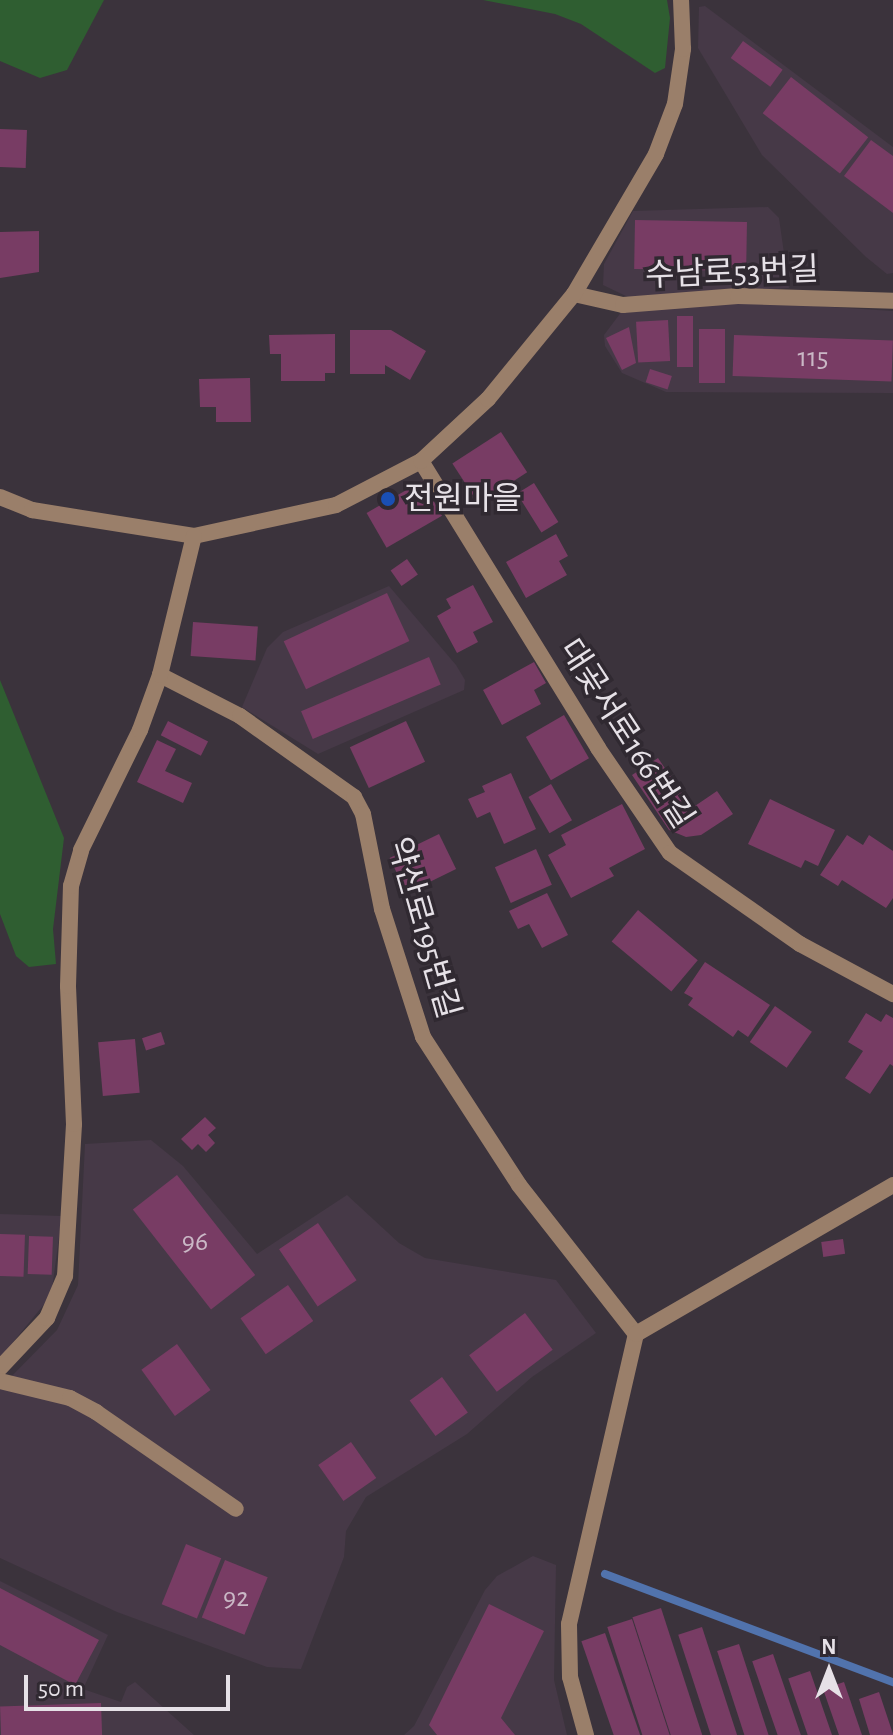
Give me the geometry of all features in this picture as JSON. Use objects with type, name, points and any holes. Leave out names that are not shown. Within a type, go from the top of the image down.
[{"type":"lane","points":[[0,497],[32,510],[194,536],[336,505],[421,461],[488,399],[574,294],[656,154],[675,104],[683,49],[681,0]]},
{"type":"lane","name":"수남로53번길","points":[[574,294],[623,305],[738,296],[893,301]]},
{"type":"lane","name":"대곶서로166번길","points":[[421,461],[604,758],[670,853],[800,944],[893,994]]},
{"type":"lane","points":[[0,1368],[47,1318],[65,1276],[74,1124],[68,986],[71,886],[81,850],[140,730],[160,675],[194,536]]},
{"type":"lane","name":"약산로195번길","points":[[160,675],[240,716],[354,797],[363,814],[382,909],[423,1037],[519,1185],[636,1334]]},
{"type":"lane","points":[[586,1735],[570,1677],[569,1624],[636,1334],[893,1185]]},
{"type":"lane","points":[[0,1381],[70,1398],[96,1412],[236,1509]]},
{"type":"shaded area","points":[[705,6],[893,147],[893,273],[887,274],[866,257],[762,155],[698,48],[699,7]]},
{"type":"shaded area","points":[[768,207],[779,218],[789,288],[630,298],[603,285],[604,264],[633,211]]},
{"type":"shaded area","points":[[739,301],[893,311],[893,393],[666,392],[622,373],[605,346],[604,335],[622,311]]},
{"type":"shaded area","points":[[389,586],[456,665],[465,680],[464,690],[318,754],[242,707],[267,648],[283,632]]},
{"type":"shaded area","points":[[151,1140],[183,1166],[257,1254],[347,1195],[399,1243],[425,1258],[556,1280],[596,1333],[532,1377],[467,1434],[366,1497],[346,1531],[344,1557],[301,1669],[267,1667],[117,1612],[0,1558],[0,1388],[57,1330],[78,1285],[85,1144]]},
{"type":"shaded area","points":[[0,1214],[62,1216],[51,1296],[0,1358]]},
{"type":"shaded area","points":[[533,1556],[556,1565],[554,1680],[567,1735],[404,1735],[414,1726],[485,1590],[497,1576]]},
{"type":"shaded area","points":[[0,1581],[108,1635],[83,1689],[121,1702],[127,1687],[135,1682],[194,1735],[0,1735]]},
{"type":"green space","points":[[0,0],[104,0],[67,70],[40,78],[0,61]]},
{"type":"green space","points":[[483,0],[667,0],[670,18],[665,68],[655,73],[581,24],[555,14]]},
{"type":"green space","points":[[0,680],[64,838],[53,929],[56,964],[29,967],[16,956],[0,914]]},
{"type":"building","points":[[743,41],[783,70],[770,87],[731,58]]},
{"type":"building","points":[[791,77],[868,137],[840,174],[763,113]]},
{"type":"building","points":[[0,129],[27,130],[26,168],[0,167]]},
{"type":"building","points":[[871,140],[893,156],[893,213],[844,176]]},
{"type":"building","points":[[635,220],[747,222],[746,271],[634,269]]},
{"type":"building","points":[[39,231],[39,272],[0,278],[0,232]]},
{"type":"building","points":[[677,316],[693,316],[693,367],[677,367]]},
{"type":"building","points":[[668,320],[670,361],[638,363],[636,322]]},
{"type":"building","points":[[629,327],[636,363],[622,370],[606,338]]},
{"type":"building","points":[[699,329],[725,329],[725,383],[699,383]]},
{"type":"building","points":[[350,330],[391,330],[426,351],[410,380],[385,365],[385,374],[350,374]]},
{"type":"building","points":[[335,334],[335,373],[325,373],[325,381],[281,381],[281,354],[270,354],[269,335]]},
{"type":"building","points":[[734,335],[893,341],[891,382],[733,376]]},
{"type":"building","points":[[650,369],[672,376],[668,389],[646,382]]},
{"type":"building","points":[[250,378],[251,422],[216,422],[216,407],[200,407],[199,379]]},
{"type":"building","points":[[501,432],[527,472],[478,504],[452,464]]},
{"type":"building","points":[[422,481],[442,516],[387,548],[367,513]]},
{"type":"building","points":[[534,483],[558,522],[541,533],[517,494]]},
{"type":"building","points":[[556,534],[568,556],[559,561],[567,575],[526,598],[506,562]]},
{"type":"building","points":[[407,559],[418,575],[402,586],[391,570]]},
{"type":"building","points":[[473,585],[493,622],[473,632],[478,642],[457,653],[437,616],[451,608],[446,599]]},
{"type":"building","points":[[387,593],[409,641],[306,689],[284,641]]},
{"type":"building","points":[[193,622],[258,627],[255,660],[191,656]]},
{"type":"building","points":[[429,657],[441,685],[313,739],[301,711]]},
{"type":"building","points":[[534,662],[546,683],[534,690],[541,704],[502,725],[483,690]]},
{"type":"building","points":[[564,715],[589,758],[551,780],[526,737]]},
{"type":"building","points":[[168,721],[208,741],[201,756],[161,735]]},
{"type":"building","points":[[406,721],[425,762],[369,788],[350,747]]},
{"type":"building","points":[[157,740],[176,749],[165,771],[192,783],[183,803],[137,782]]},
{"type":"building","points":[[658,758],[692,808],[717,791],[733,814],[701,835],[686,837],[669,830],[632,775]]},
{"type":"building","points":[[511,773],[536,829],[504,844],[490,812],[477,818],[468,799],[485,792],[482,786]]},
{"type":"building","points":[[551,784],[572,820],[549,833],[528,797]]},
{"type":"building","points":[[770,799],[835,830],[818,866],[805,860],[801,868],[748,844]]},
{"type":"building","points":[[622,804],[645,849],[609,868],[614,876],[571,898],[548,855],[566,845],[561,835]]},
{"type":"building","points":[[439,834],[456,869],[407,893],[390,858]]},
{"type":"building","points":[[847,835],[863,845],[869,835],[893,851],[893,898],[886,908],[842,880],[838,886],[820,875]]},
{"type":"building","points":[[536,849],[552,885],[511,903],[495,867]]},
{"type":"building","points":[[547,893],[568,935],[542,948],[529,924],[518,929],[509,911]]},
{"type":"building","points":[[638,910],[698,960],[671,992],[612,941]]},
{"type":"building","points":[[705,962],[770,1005],[748,1037],[738,1030],[733,1037],[688,1005],[693,998],[684,993]]},
{"type":"building","points":[[775,1006],[812,1032],[787,1068],[750,1042]]},
{"type":"building","points":[[866,1013],[881,1022],[886,1014],[893,1018],[893,1066],[890,1064],[870,1094],[845,1078],[863,1051],[848,1042]]},
{"type":"building","points":[[161,1032],[165,1044],[146,1051],[142,1038]]},
{"type":"building","points":[[135,1039],[140,1093],[103,1096],[98,1042]]},
{"type":"building","points":[[205,1117],[216,1128],[208,1135],[215,1143],[206,1152],[198,1144],[192,1150],[181,1139]]},
{"type":"building","points":[[177,1175],[255,1275],[211,1310],[133,1209]]},
{"type":"building","points":[[318,1223],[357,1280],[318,1306],[279,1249]]},
{"type":"building","points":[[0,1234],[25,1235],[24,1277],[0,1276]]},
{"type":"building","points":[[29,1236],[53,1237],[52,1275],[28,1274]]},
{"type":"building","points":[[843,1239],[845,1254],[823,1257],[821,1242]]},
{"type":"building","points":[[288,1285],[313,1321],[266,1354],[240,1318]]},
{"type":"building","points":[[525,1313],[553,1350],[497,1392],[469,1355]]},
{"type":"building","points":[[177,1344],[211,1390],[175,1416],[141,1370]]},
{"type":"building","points":[[442,1377],[468,1413],[436,1436],[410,1401]]},
{"type":"building","points":[[351,1442],[376,1478],[343,1501],[318,1465]]},
{"type":"building","points":[[186,1544],[221,1558],[197,1619],[162,1604]]},
{"type":"building","points":[[225,1560],[268,1577],[244,1635],[202,1617]]},
{"type":"building","points":[[0,1588],[99,1640],[75,1685],[0,1645]]},
{"type":"building","points":[[489,1604],[544,1631],[501,1718],[515,1735],[437,1735],[429,1725]]},
{"type":"building","points":[[661,1608],[702,1735],[671,1735],[632,1617]]},
{"type":"building","points":[[632,1619],[670,1735],[642,1735],[607,1627]]},
{"type":"building","points":[[702,1627],[737,1735],[711,1735],[678,1635]]},
{"type":"building","points":[[605,1633],[640,1735],[614,1735],[581,1641]]},
{"type":"building","points":[[739,1644],[769,1735],[744,1735],[717,1651]]},
{"type":"building","points":[[773,1654],[801,1735],[778,1735],[752,1661]]},
{"type":"building","points":[[810,1671],[832,1735],[808,1735],[788,1678]]},
{"type":"building","points":[[844,1682],[862,1735],[839,1735],[823,1689]]},
{"type":"building","points":[[879,1692],[893,1735],[870,1735],[859,1699]]},
{"type":"building","points":[[101,1703],[102,1735],[1,1735],[0,1707]]},
{"type":"waterway","points":[[605,1574],[893,1682]]},
{"type":"place","name":"전원마을","points":[[388,499]]}]
